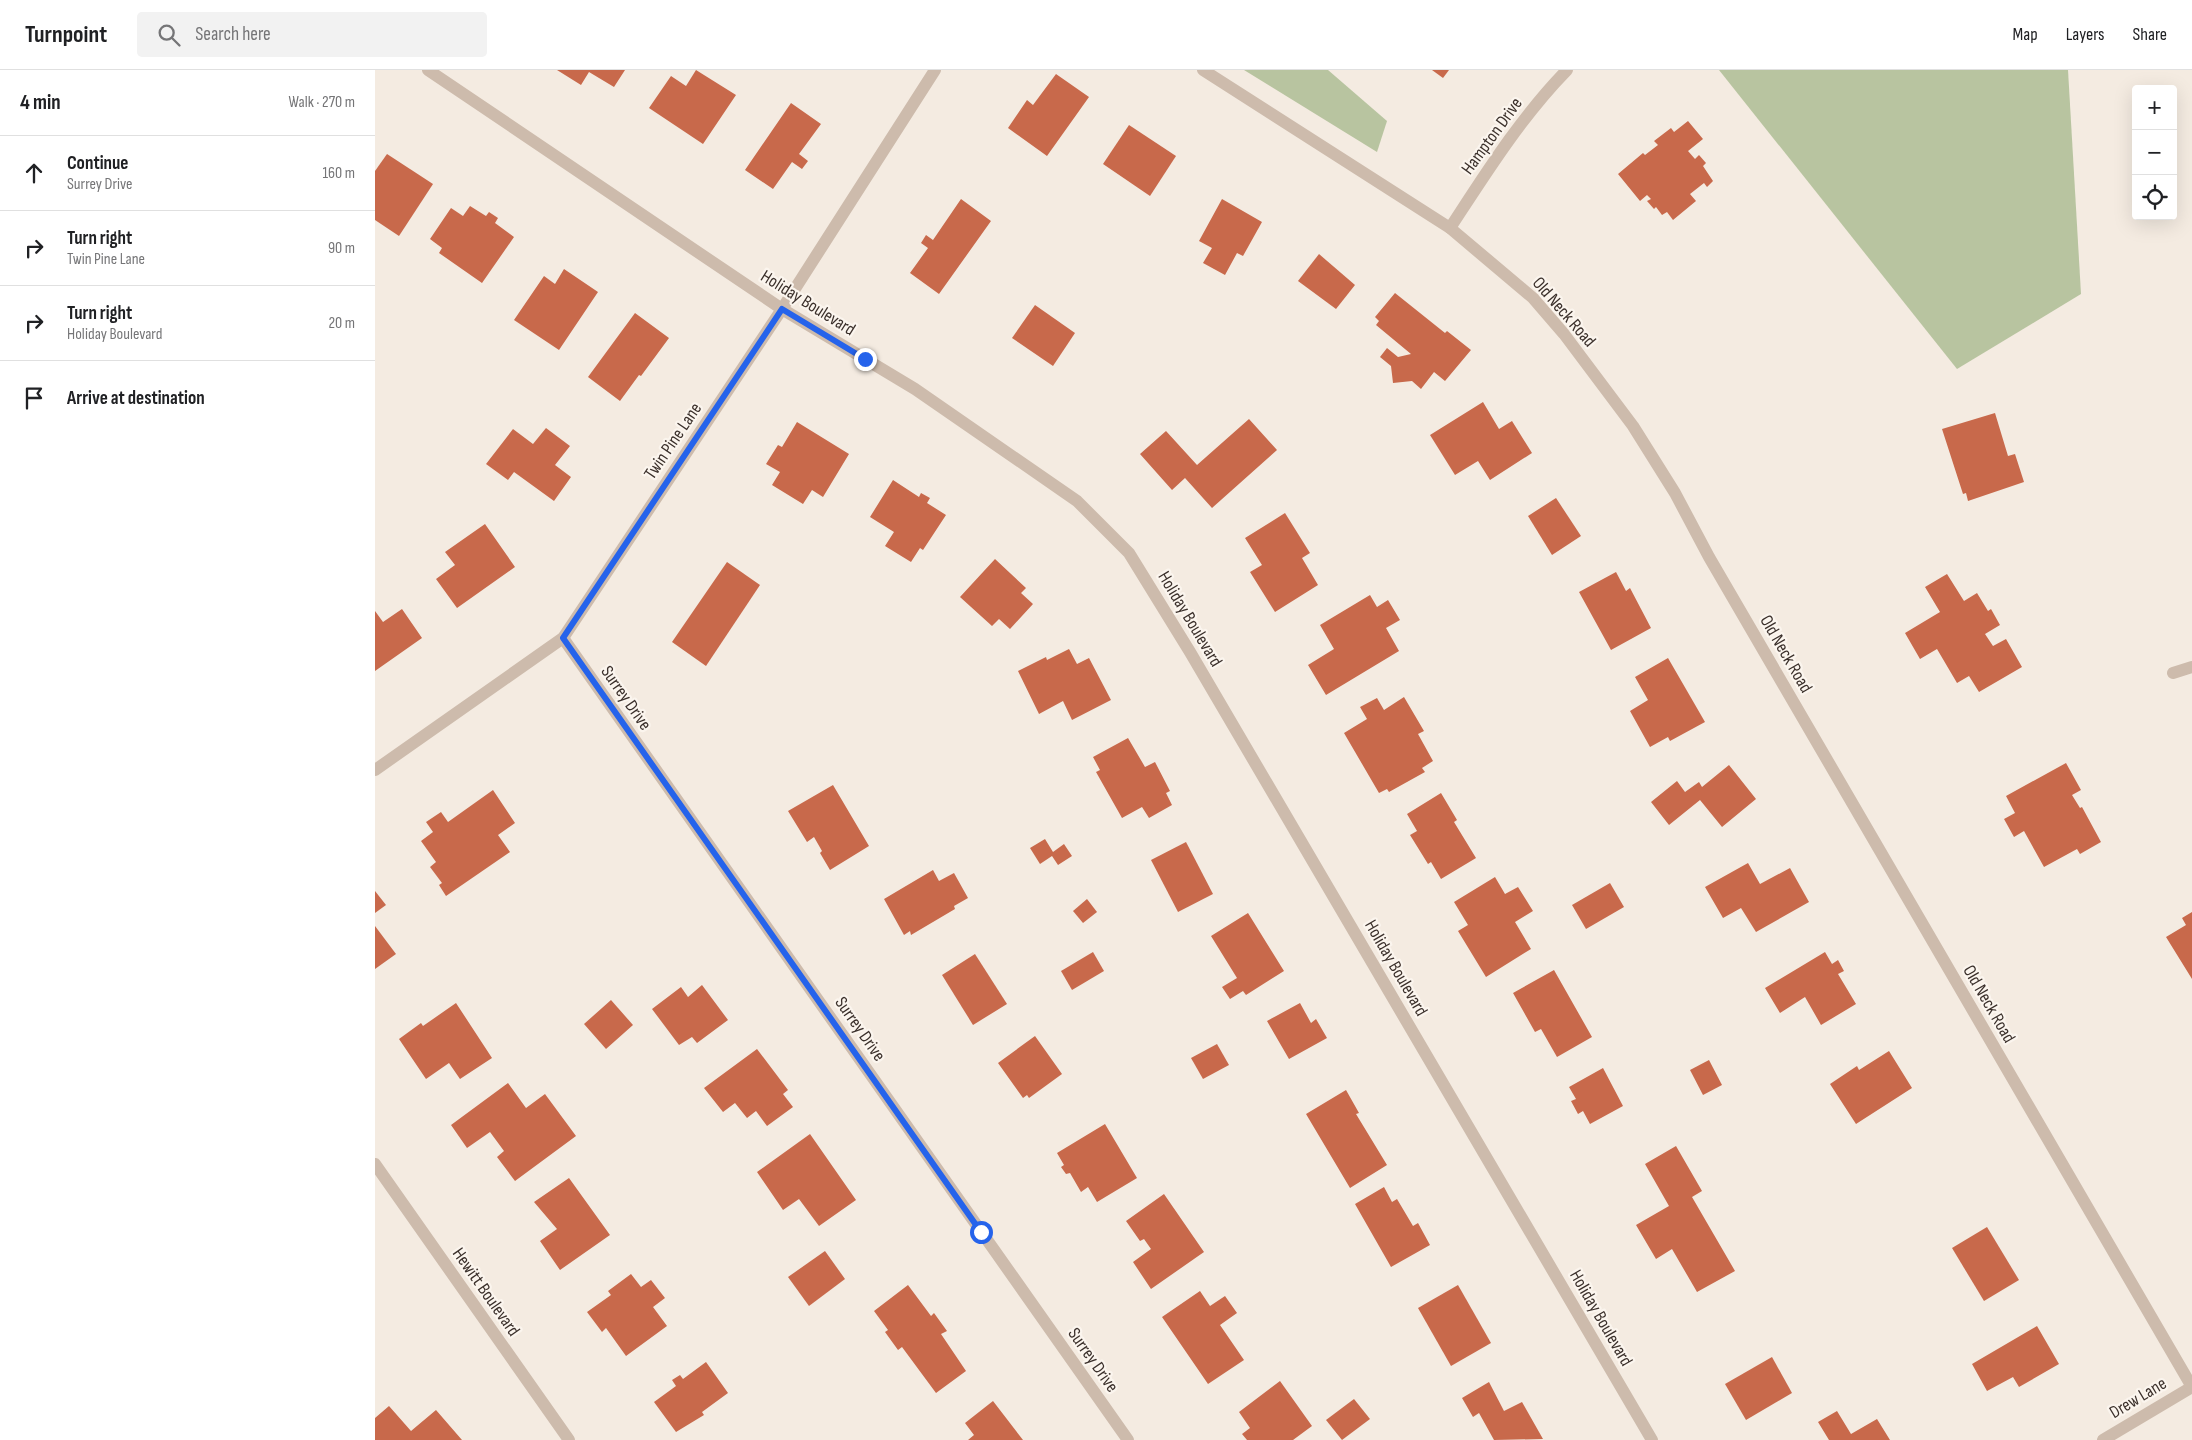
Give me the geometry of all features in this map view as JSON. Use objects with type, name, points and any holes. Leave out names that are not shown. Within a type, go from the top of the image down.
[{"type":"street","name":"Holiday Boulevard","points":[[428,70],[782,309],[915,389],[1018,458],[1077,501],[1129,553],[1190,652],[1652,1440]]},
{"type":"street","name":"Twin Pine Lane","points":[[375,770],[563,638],[782,309],[935,70]]},
{"type":"street","name":"Old Neck Road","points":[[1203,70],[1451,228],[1533,298],[1564,334],[1638,434],[1675,493],[1709,557],[2192,1387]]},
{"type":"street","name":"Hampton Drive","points":[[1451,228],[1496,156],[1549,88],[1567,70]]},
{"type":"street","name":"Surrey Drive","points":[[563,638],[1128,1440]]},
{"type":"street","points":[[2173,673],[2192,667]]},
{"type":"street","name":"Hewitt Boulevard","points":[[375,1164],[569,1440]]},
{"type":"street","name":"Drew Lane","points":[[2103,1440],[2192,1387]]},
{"type":"green space","points":[[1244,70],[1328,70],[1387,121],[1377,152]]},
{"type":"green space","points":[[1719,70],[2068,70],[2081,294],[1957,369]]},
{"type":"building","points":[[557,70],[625,70],[614,87],[589,72],[581,85]]},
{"type":"building","points":[[696,70],[736,95],[703,144],[649,108],[671,76],[686,86]]},
{"type":"building","points":[[1432,70],[1449,70],[1443,78]]},
{"type":"building","points":[[1056,74],[1089,97],[1047,156],[1008,128],[1027,100],[1033,105]]},
{"type":"building","points":[[791,103],[821,124],[799,154],[808,161],[802,169],[792,162],[773,189],[745,170]]},
{"type":"building","points":[[1688,121],[1703,139],[1688,151],[1695,159],[1699,155],[1706,163],[1703,166],[1713,181],[1707,187],[1704,183],[1690,194],[1696,201],[1673,220],[1667,212],[1662,215],[1656,207],[1654,209],[1647,201],[1651,199],[1647,195],[1640,201],[1618,174],[1643,153],[1645,155],[1658,145],[1654,141],[1671,128],[1674,132]]},
{"type":"building","points":[[1129,125],[1176,156],[1150,196],[1103,164]]},
{"type":"building","points":[[387,154],[433,184],[399,236],[375,220],[375,171]]},
{"type":"building","points":[[961,199],[991,221],[939,294],[910,273],[928,248],[921,243],[926,235],[933,240]]},
{"type":"building","points":[[1222,199],[1262,222],[1243,256],[1237,253],[1225,275],[1203,263],[1212,248],[1199,241]]},
{"type":"building","points":[[470,206],[486,216],[489,212],[498,218],[495,223],[514,237],[482,283],[439,253],[442,248],[430,239],[451,208],[463,216]]},
{"type":"building","points":[[1319,254],[1355,285],[1336,309],[1298,281]]},
{"type":"building","points":[[564,269],[598,292],[559,350],[514,320],[544,276],[555,284]]},
{"type":"building","points":[[1395,293],[1445,333],[1447,331],[1471,350],[1445,381],[1434,372],[1421,389],[1412,381],[1393,383],[1391,366],[1380,357],[1387,348],[1398,357],[1411,354],[1376,325],[1379,321],[1375,317]]},
{"type":"building","points":[[1035,305],[1075,333],[1053,366],[1012,338]]},
{"type":"building","points":[[635,313],[669,338],[620,401],[588,377]]},
{"type":"building","points":[[1483,402],[1499,429],[1512,421],[1532,453],[1490,480],[1478,461],[1455,475],[1430,435]]},
{"type":"building","points":[[1995,413],[2008,456],[2015,454],[2024,482],[1968,501],[1966,493],[1963,494],[1942,429]]},
{"type":"building","points":[[1249,419],[1277,450],[1212,508],[1185,478],[1172,490],[1140,454],[1166,431],[1197,465]]},
{"type":"building","points":[[797,422],[849,454],[823,497],[812,490],[803,504],[772,485],[780,472],[766,464],[778,445],[782,447]]},
{"type":"building","points":[[546,428],[570,446],[555,465],[571,477],[554,501],[514,472],[508,480],[486,464],[513,429],[533,444]]},
{"type":"building","points":[[893,480],[919,497],[921,493],[930,498],[927,503],[946,515],[923,550],[920,548],[911,562],[885,546],[894,532],[870,517]]},
{"type":"building","points":[[1556,498],[1581,536],[1552,555],[1528,516]]},
{"type":"building","points":[[1285,513],[1310,553],[1302,558],[1318,585],[1275,612],[1250,572],[1262,565],[1245,538]]},
{"type":"building","points":[[485,524],[515,567],[457,608],[436,579],[455,565],[445,552]]},
{"type":"building","points":[[995,559],[1026,588],[1021,593],[1033,604],[1010,629],[999,619],[992,626],[960,597]]},
{"type":"building","points":[[727,562],[760,585],[706,666],[672,642]]},
{"type":"building","points":[[1616,572],[1626,591],[1630,588],[1651,628],[1611,650],[1579,592]]},
{"type":"building","points":[[1947,574],[1964,601],[1977,593],[1988,611],[1991,609],[2000,625],[1985,634],[1993,646],[2006,639],[2022,667],[1979,692],[1969,676],[1957,683],[1937,649],[1920,659],[1905,633],[1940,612],[1925,587]]},
{"type":"building","points":[[1370,595],[1377,607],[1388,600],[1400,620],[1386,628],[1399,651],[1326,695],[1308,665],[1334,649],[1320,625]]},
{"type":"building","points":[[402,609],[422,638],[375,671],[375,611],[383,622]]},
{"type":"building","points":[[1069,649],[1077,664],[1089,658],[1111,700],[1072,720],[1063,701],[1039,714],[1018,671],[1046,657],[1047,660]]},
{"type":"building","points":[[1668,658],[1705,722],[1670,741],[1668,737],[1650,747],[1630,711],[1648,700],[1635,677]]},
{"type":"building","points":[[1404,697],[1424,731],[1418,734],[1433,761],[1422,768],[1425,772],[1389,792],[1387,789],[1379,793],[1344,733],[1367,719],[1360,707],[1377,698],[1384,710]]},
{"type":"building","points":[[1128,738],[1145,767],[1155,762],[1170,791],[1166,793],[1172,805],[1149,818],[1142,807],[1122,818],[1096,772],[1100,770],[1093,757]]},
{"type":"building","points":[[2066,763],[2081,790],[2072,795],[2080,808],[2082,807],[2101,842],[2080,854],[2077,849],[2044,867],[2024,831],[2014,837],[2004,819],[2015,813],[2006,796]]},
{"type":"building","points":[[1729,765],[1756,799],[1722,827],[1700,800],[1669,825],[1651,802],[1677,781],[1685,792],[1699,782],[1702,787]]},
{"type":"building","points":[[833,785],[869,846],[830,870],[820,853],[822,851],[814,837],[807,842],[788,811]]},
{"type":"building","points":[[493,790],[515,823],[498,835],[510,852],[446,896],[439,885],[442,883],[430,867],[436,862],[421,841],[433,832],[426,822],[441,812],[448,822]]},
{"type":"building","points":[[1441,793],[1457,820],[1454,822],[1476,858],[1441,879],[1431,862],[1428,864],[1410,835],[1417,831],[1407,814]]},
{"type":"building","points":[[1045,839],[1053,852],[1064,844],[1072,856],[1058,865],[1052,856],[1040,864],[1030,848]]},
{"type":"building","points":[[1186,842],[1213,894],[1178,912],[1151,860]]},
{"type":"building","points":[[1748,863],[1760,884],[1790,868],[1809,902],[1756,932],[1741,908],[1723,918],[1705,887]]},
{"type":"building","points":[[933,870],[939,881],[954,873],[968,898],[954,906],[955,909],[911,935],[910,931],[904,935],[884,899]]},
{"type":"building","points":[[1495,877],[1505,894],[1518,887],[1533,911],[1515,922],[1531,949],[1486,977],[1458,931],[1468,925],[1454,902]]},
{"type":"building","points":[[1610,883],[1624,907],[1586,929],[1572,905]]},
{"type":"building","points":[[375,891],[386,905],[375,913]]},
{"type":"building","points":[[1087,899],[1097,912],[1083,923],[1073,911]]},
{"type":"building","points":[[2192,912],[2192,979],[2166,937],[2186,925],[2182,918]]},
{"type":"building","points":[[1248,913],[1284,971],[1246,995],[1243,991],[1230,999],[1222,987],[1237,978],[1211,936]]},
{"type":"building","points":[[375,926],[396,954],[375,969]]},
{"type":"building","points":[[1093,952],[1104,971],[1072,990],[1061,971]]},
{"type":"building","points":[[1825,952],[1832,964],[1838,960],[1844,971],[1838,974],[1856,1004],[1821,1025],[1805,997],[1780,1013],[1765,988]]},
{"type":"building","points":[[975,954],[1007,1004],[973,1025],[942,975]]},
{"type":"building","points":[[1554,970],[1592,1037],[1557,1057],[1541,1029],[1535,1032],[1513,993]]},
{"type":"building","points":[[702,985],[728,1020],[697,1043],[692,1037],[679,1045],[652,1009],[681,987],[688,997]]},
{"type":"building","points":[[611,1000],[633,1025],[606,1049],[584,1024]]},
{"type":"building","points":[[456,1003],[492,1058],[460,1079],[449,1063],[426,1079],[399,1039],[421,1023],[423,1026]]},
{"type":"building","points":[[1300,1003],[1311,1023],[1316,1019],[1327,1038],[1289,1059],[1267,1021]]},
{"type":"building","points":[[1035,1036],[1062,1074],[1029,1098],[1027,1095],[1023,1098],[998,1063]]},
{"type":"building","points":[[1217,1044],[1229,1065],[1203,1079],[1191,1058]]},
{"type":"building","points":[[757,1049],[788,1090],[783,1094],[793,1107],[767,1126],[756,1111],[747,1118],[735,1103],[723,1112],[704,1088]]},
{"type":"building","points":[[1889,1051],[1912,1088],[1856,1124],[1830,1084],[1857,1066],[1859,1070]]},
{"type":"building","points":[[1709,1060],[1722,1085],[1703,1095],[1690,1070]]},
{"type":"building","points":[[1603,1068],[1623,1106],[1590,1124],[1583,1111],[1578,1114],[1571,1101],[1576,1099],[1569,1087]]},
{"type":"building","points":[[508,1083],[526,1108],[545,1094],[576,1136],[515,1181],[497,1157],[504,1151],[490,1132],[467,1148],[451,1125]]},
{"type":"building","points":[[1346,1090],[1359,1113],[1356,1114],[1387,1165],[1350,1188],[1306,1114]]},
{"type":"building","points":[[1105,1124],[1137,1178],[1097,1202],[1088,1187],[1081,1192],[1070,1173],[1066,1174],[1061,1167],[1064,1165],[1057,1153]]},
{"type":"building","points":[[810,1134],[856,1200],[819,1226],[799,1199],[783,1210],[757,1172]]},
{"type":"building","points":[[1676,1146],[1702,1191],[1692,1197],[1735,1271],[1697,1292],[1672,1249],[1656,1259],[1636,1225],[1669,1206],[1645,1164]]},
{"type":"building","points":[[569,1178],[610,1235],[560,1270],[540,1241],[557,1229],[534,1202]]},
{"type":"building","points":[[1384,1187],[1392,1202],[1397,1199],[1413,1226],[1418,1223],[1430,1245],[1391,1267],[1355,1204]]},
{"type":"building","points":[[1164,1194],[1204,1252],[1151,1289],[1133,1262],[1151,1249],[1144,1239],[1140,1241],[1126,1221]]},
{"type":"building","points":[[1987,1227],[2019,1280],[1984,1301],[1952,1248]]},
{"type":"building","points":[[825,1251],[845,1279],[809,1306],[788,1277]]},
{"type":"building","points":[[631,1274],[641,1287],[651,1280],[665,1298],[653,1307],[667,1326],[626,1356],[606,1328],[602,1332],[587,1312],[611,1295],[608,1291]]},
{"type":"building","points":[[908,1285],[931,1316],[934,1313],[947,1331],[941,1334],[966,1371],[936,1393],[902,1347],[898,1350],[885,1332],[888,1330],[874,1311]]},
{"type":"building","points":[[1458,1285],[1491,1343],[1451,1366],[1418,1308]]},
{"type":"building","points":[[1200,1291],[1210,1306],[1225,1296],[1237,1313],[1220,1325],[1244,1360],[1208,1384],[1162,1317]]},
{"type":"building","points":[[2037,1326],[2059,1364],[2019,1387],[2013,1377],[1987,1391],[1972,1364]]},
{"type":"building","points":[[1772,1357],[1792,1393],[1746,1420],[1725,1384]]},
{"type":"building","points":[[706,1362],[728,1393],[702,1412],[704,1415],[676,1432],[654,1402],[676,1386],[672,1380],[680,1375],[683,1379]]},
{"type":"building","points":[[1280,1381],[1312,1426],[1293,1440],[1247,1440],[1242,1434],[1250,1428],[1239,1412]]},
{"type":"building","points":[[1489,1382],[1504,1411],[1522,1402],[1543,1439],[1494,1440],[1479,1413],[1473,1417],[1462,1398]]},
{"type":"building","points":[[1354,1399],[1370,1419],[1342,1440],[1326,1420]]},
{"type":"building","points":[[993,1401],[1023,1440],[968,1440],[974,1435],[965,1423]]},
{"type":"building","points":[[389,1406],[411,1431],[436,1410],[462,1440],[375,1440],[375,1418]]},
{"type":"building","points":[[1837,1411],[1851,1434],[1877,1419],[1890,1440],[1829,1440],[1818,1422]]},
{"type":"route","points":[[865,359],[782,309],[563,638],[981,1232]]}]
